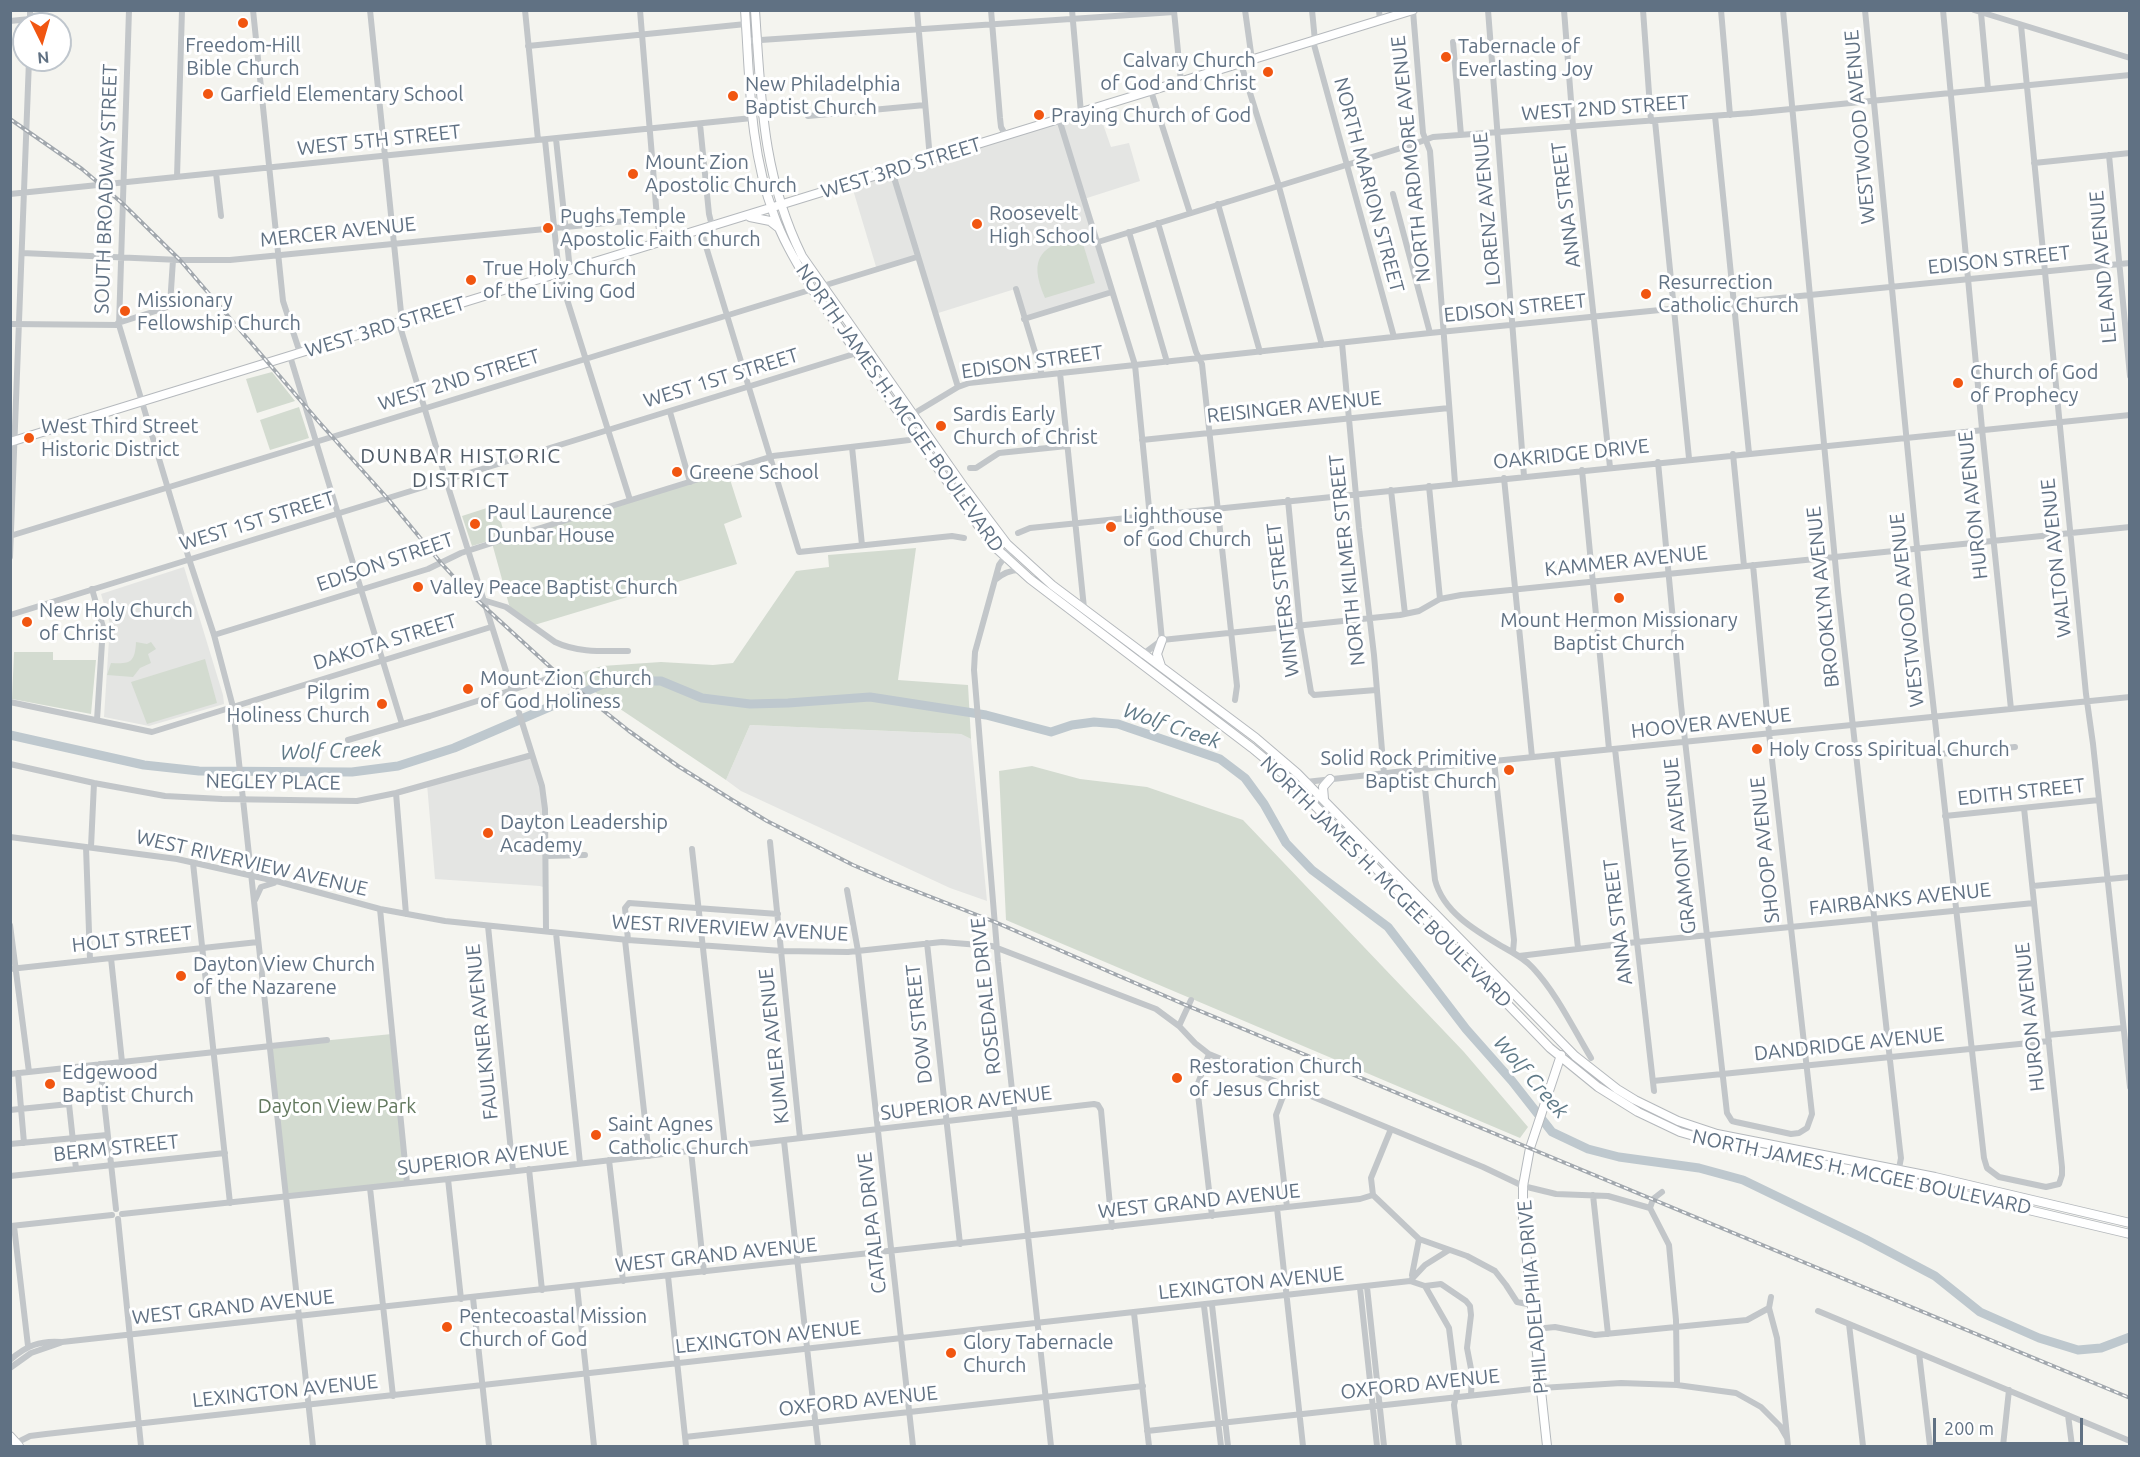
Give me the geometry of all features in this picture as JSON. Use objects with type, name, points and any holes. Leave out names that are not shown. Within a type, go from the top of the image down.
[{"type":"main road","name":"NORTH JAMES H. MCGEE BOULEVARD","points":[[745,10],[752,118],[758,156],[771,208],[780,229],[795,261],[812,289],[980,528],[1020,570],[1252,748],[1299,789],[1560,1058],[1618,1101],[1680,1132],[1729,1146],[2012,1194],[2130,1223]]},
{"type":"main road","name":"NORTH JAMES H. MCGEE BOULEVARD","points":[[755,10],[765,139],[773,180],[802,256],[984,515],[1011,548],[1046,579],[1256,738],[1306,782],[1565,1047],[1617,1089],[1678,1121],[1733,1138],[1898,1174],[2130,1234]]},
{"type":"main road","name":"WEST 3RD STREET","points":[[13,441],[1413,11]]},
{"type":"main road","points":[[743,217],[770,221],[780,229]]},
{"type":"main road","points":[[1161,666],[1157,654],[1162,640]]},
{"type":"main road","points":[[1324,799],[1323,786],[1330,780]]},
{"type":"main road","name":"PHILADELPHIA DRIVE","points":[[1547,1446],[1523,1224],[1522,1186],[1535,1131],[1565,1047]]},
{"type":"street","name":"SOUTH BROADWAY STREET","points":[[129,10],[118,324],[214,635],[233,707],[313,1446]]},
{"type":"street","points":[[177,177],[182,10]]},
{"type":"street","points":[[253,10],[283,301],[300,353]]},
{"type":"street","points":[[370,10],[400,322],[424,409],[545,799],[546,931]]},
{"type":"street","points":[[525,10],[559,274],[630,500]]},
{"type":"street","points":[[640,10],[657,218],[662,242]]},
{"type":"street","points":[[917,10],[930,159]]},
{"type":"street","points":[[991,10],[1001,127],[1006,136]]},
{"type":"street","points":[[1072,10],[1081,113]]},
{"type":"street","points":[[1245,10],[1252,60]]},
{"type":"street","name":"NORTH MARION STREET","points":[[1312,10],[1314,41],[1394,337]]},
{"type":"street","points":[[1378,10],[1380,21]]},
{"type":"street","name":"LORENZ AVENUE","points":[[1488,10],[1524,476]]},
{"type":"street","name":"ANNA STREET","points":[[1564,10],[1573,126],[1610,467]]},
{"type":"street","points":[[1643,10],[1689,458]]},
{"type":"street","points":[[1721,10],[1730,115]]},
{"type":"street","name":"BROOKLYN AVENUE","points":[[1783,10],[1852,725],[1901,1158],[1898,1174]]},
{"type":"street","name":"WESTWOOD AVENUE","points":[[1865,10],[1934,717],[1985,1164],[1995,1175],[2021,1182]]},
{"type":"street","name":"HURON AVENUE","points":[[1943,10],[2011,710]]},
{"type":"street","points":[[1974,10],[2130,58]]},
{"type":"street","points":[[746,40],[1072,20],[1174,11],[1181,82]]},
{"type":"street","name":"NORTH ARDMORE AVENUE","points":[[1413,11],[1423,133],[1430,151],[1455,483]]},
{"type":"street","points":[[1982,13],[1988,89]]},
{"type":"street","points":[[528,46],[746,24]]},
{"type":"street","name":"WALTON AVENUE","points":[[2021,25],[2070,533],[2130,1087]]},
{"type":"street","points":[[1453,42],[1461,135]]},
{"type":"street","points":[[1241,63],[1279,186],[1322,345]]},
{"type":"street","points":[[10,557],[29,72]]},
{"type":"street","name":"WEST 2ND STREET","points":[[1098,242],[1433,136],[1730,115],[2130,75]]},
{"type":"street","points":[[1151,91],[1190,213]]},
{"type":"street","points":[[808,116],[925,105]]},
{"type":"street","points":[[1715,116],[1749,453]]},
{"type":"street","name":"WEST 5TH STREET","points":[[10,194],[752,118]]},
{"type":"street","points":[[1059,119],[1135,365],[1162,640],[1136,660]]},
{"type":"street","points":[[700,124],[712,226]]},
{"type":"street","points":[[556,139],[570,270]]},
{"type":"street","points":[[2034,163],[2130,153]]},
{"type":"street","name":"LELAND AVENUE","points":[[2109,155],[2130,376]]},
{"type":"street","points":[[892,171],[958,387]]},
{"type":"street","points":[[216,173],[221,216]]},
{"type":"street","points":[[1393,194],[1430,333]]},
{"type":"street","points":[[1218,204],[1260,352]]},
{"type":"street","name":"MERCER AVENUE","points":[[22,253],[173,260],[230,260],[657,218]]},
{"type":"street","points":[[1158,223],[1202,364],[1237,686],[1235,700]]},
{"type":"street","points":[[700,230],[800,552],[952,536],[964,538]]},
{"type":"street","points":[[1129,232],[1167,362]]},
{"type":"street","name":"WEST 2ND STREET","points":[[11,536],[917,257]]},
{"type":"street","points":[[10,324],[118,324],[168,307],[171,302],[173,260]]},
{"type":"street","name":"EDISON STREET","points":[[913,414],[958,387],[969,383],[1430,333],[2130,263]]},
{"type":"street","points":[[1016,289],[1042,375]]},
{"type":"street","points":[[1024,319],[1112,292]]},
{"type":"street","name":"NORTH KILMER STREET","points":[[1342,343],[1384,774]]},
{"type":"street","name":"WEST 1ST STREET","points":[[10,615],[857,353]]},
{"type":"street","points":[[290,356],[314,442],[402,724]]},
{"type":"street","points":[[1060,373],[1084,608]]},
{"type":"street","name":"REISINGER AVENUE","points":[[1142,440],[1449,408]]},
{"type":"street","points":[[670,411],[690,482]]},
{"type":"street","name":"OAKRIDGE DRIVE","points":[[1018,533],[1030,528],[1288,500],[2130,414]]},
{"type":"street","name":"EDISON STREET","points":[[214,635],[428,569],[468,551],[770,457],[909,440],[916,436]]},
{"type":"street","points":[[970,468],[976,468],[997,453],[1067,446]]},
{"type":"street","points":[[852,447],[862,546]]},
{"type":"street","points":[[1732,454],[1744,566]]},
{"type":"street","name":"GRAMONT AVENUE","points":[[1658,462],[1685,742],[1727,1113],[1730,1118]]},
{"type":"street","name":"ANNA STREET","points":[[1582,470],[1592,581],[1654,1091]]},
{"type":"street","points":[[1504,478],[1533,757]]},
{"type":"street","points":[[1429,486],[1440,599]]},
{"type":"street","points":[[1391,490],[1405,614]]},
{"type":"street","name":"WINTERS STREET","points":[[1288,500],[1300,626],[1312,694],[1376,690]]},
{"type":"street","name":"KAMMER AVENUE","points":[[1162,640],[1405,614],[1425,608],[1440,599],[1592,581],[2130,527]]},
{"type":"street","name":"ROSEDALE DRIVE","points":[[1011,548],[999,565],[975,652],[975,687],[997,947],[1051,1446]]},
{"type":"street","name":"SHOOP AVENUE","points":[[1730,1118],[1736,1122],[1791,1134],[1805,1129],[1812,1114],[1769,734],[1753,565]]},
{"type":"street","points":[[995,580],[1002,574],[1020,570]]},
{"type":"street","points":[[92,589],[103,627],[97,720]]},
{"type":"street","points":[[483,600],[506,608],[563,646],[588,650],[628,651]]},
{"type":"street","name":"DAKOTA STREET","points":[[10,702],[152,732],[491,627]]},
{"type":"street","points":[[348,740],[513,693],[559,675]]},
{"type":"street","name":"HOOVER AVENUE","points":[[1306,782],[2130,697]]},
{"type":"street","points":[[1939,754],[2015,747]]},
{"type":"street","name":"NEGLEY PLACE","points":[[10,764],[165,796],[242,796],[357,801],[396,793],[532,755]]},
{"type":"street","points":[[1557,755],[1578,948]]},
{"type":"street","points":[[1494,761],[1516,954]]},
{"type":"street","points":[[1423,770],[1435,880],[1441,896],[1457,915],[1533,968],[1591,1058]]},
{"type":"street","points":[[1299,789],[1306,782]]},
{"type":"street","points":[[90,960],[88,847],[94,783]]},
{"type":"street","points":[[396,793],[406,914]]},
{"type":"street","name":"EDITH STREET","points":[[1945,816],[2099,800]]},
{"type":"street","name":"HURON AVENUE","points":[[2021,1182],[2049,1188],[2059,1184],[2062,1174],[2024,808]]},
{"type":"street","name":"WEST RIVERVIEW AVENUE","points":[[10,837],[164,856],[280,882],[380,909],[488,926],[626,940],[782,951],[858,951],[942,942],[997,947],[1156,1009],[1179,1026],[1209,1054],[1522,1186],[1556,1194],[1620,1198],[1650,1208]]},
{"type":"street","name":"KUMLER AVENUE","points":[[770,842],[800,1138]]},
{"type":"street","points":[[692,849],[725,1147]]},
{"type":"street","points":[[546,856],[585,855]]},
{"type":"street","points":[[193,863],[231,1203]]},
{"type":"street","points":[[2032,886],[2130,877]]},
{"type":"street","points":[[254,904],[256,894],[261,887],[265,884],[280,882]]},
{"type":"street","name":"CATALPA DRIVE","points":[[847,890],[858,951],[913,1446]]},
{"type":"street","points":[[649,1156],[626,940],[625,908],[629,903],[636,902],[777,914]]},
{"type":"street","name":"FAIRBANKS AVENUE","points":[[1516,954],[2034,903]]},
{"type":"street","points":[[380,909],[408,1183]]},
{"type":"street","points":[[10,925],[13,969],[29,1072]]},
{"type":"street","name":"FAULKNER AVENUE","points":[[488,926],[513,1171]]},
{"type":"street","points":[[556,933],[580,1163]]},
{"type":"street","name":"HOLT STREET","points":[[13,969],[258,942]]},
{"type":"street","name":"DOW STREET","points":[[927,943],[960,1244]]},
{"type":"street","points":[[111,958],[122,1062]]},
{"type":"street","points":[[1179,1026],[1191,1000]]},
{"type":"street","name":"DANDRIDGE AVENUE","points":[[1653,1081],[1971,1048],[2123,1028]]},
{"type":"street","points":[[24,1143],[14,1074],[327,1040]]},
{"type":"street","points":[[1209,1054],[1197,1086],[1212,1216]]},
{"type":"street","points":[[100,1064],[141,1446]]},
{"type":"street","points":[[1287,1086],[1276,1115],[1287,1208]]},
{"type":"street","points":[[10,1110],[69,1104],[76,1169]]},
{"type":"street","name":"SUPERIOR AVENUE","points":[[13,1226],[1098,1106],[1101,1110],[1112,1227]]},
{"type":"street","points":[[1391,1129],[1371,1178],[1373,1195],[1419,1239],[1467,1256],[1495,1271],[1506,1284],[1516,1302],[1532,1305]]},
{"type":"street","points":[[10,1144],[107,1135]]},
{"type":"street","name":"KUMLER AVENUE","points":[[784,1141],[818,1446]]},
{"type":"street","points":[[691,1151],[704,1272]]},
{"type":"street","name":"BERM STREET","points":[[10,1176],[225,1153]]},
{"type":"street","points":[[609,1160],[623,1281]]},
{"type":"street","points":[[529,1169],[542,1290]]},
{"type":"street","points":[[447,1179],[461,1299]]},
{"type":"street","points":[[370,1188],[393,1396]]},
{"type":"street","points":[[1662,1191],[1653,1199],[1650,1208],[1669,1245],[1676,1327],[1677,1385]]},
{"type":"street","name":"WEST GRAND AVENUE","points":[[10,1360],[28,1346],[50,1341],[62,1342],[383,1308],[1287,1208],[1360,1199],[1373,1195]]},
{"type":"street","points":[[1593,1195],[1608,1334]]},
{"type":"street","points":[[1276,1208],[1303,1446]]},
{"type":"street","points":[[13,1226],[28,1346]]},
{"type":"street","points":[[1410,1281],[1416,1263],[1419,1239]]},
{"type":"street","points":[[1410,1281],[1425,1264],[1449,1250]]},
{"type":"street","points":[[668,1276],[686,1437],[686,1446],[677,1446]]},
{"type":"street","points":[[1410,1281],[1425,1286],[1441,1284],[1470,1306],[1467,1348],[1472,1374],[1471,1395]]},
{"type":"street","name":"LEXINGTON AVENUE","points":[[15,1442],[30,1436],[1410,1281]]},
{"type":"street","points":[[577,1286],[594,1446]]},
{"type":"street","points":[[1425,1286],[1449,1328],[1457,1391],[1454,1405],[1459,1446]]},
{"type":"street","points":[[1363,1287],[1376,1406],[1377,1446]]},
{"type":"street","points":[[1771,1297],[1769,1308],[1777,1338],[1788,1446]]},
{"type":"street","points":[[472,1298],[489,1446]]},
{"type":"street","points":[[1204,1305],[1222,1424],[1228,1446]]},
{"type":"street","points":[[1212,1305],[1222,1424],[1221,1446]]},
{"type":"street","points":[[1535,1329],[1555,1327],[1582,1333],[1608,1334],[1747,1320],[1769,1308]]},
{"type":"street","points":[[1818,1311],[2130,1441]]},
{"type":"street","points":[[1134,1312],[1149,1446]]},
{"type":"street","points":[[1849,1324],[1863,1446]]},
{"type":"street","name":"WEST GRAND AVENUE","points":[[10,1368],[31,1353],[62,1342]]},
{"type":"street","points":[[1919,1353],[1930,1446]]},
{"type":"street","name":"OXFORD AVENUE","points":[[1147,1431],[1471,1395],[1605,1383],[1677,1385],[1727,1391],[1748,1398],[1768,1413],[1787,1438]]},
{"type":"street","name":"OXFORD AVENUE","points":[[686,1437],[1143,1386]]},
{"type":"street","points":[[2003,1446],[2009,1390]]},
{"type":"street","points":[[1376,1406],[1384,1446]]},
{"type":"street","points":[[2068,1415],[2072,1446]]},
{"type":"shaded area","name":"Roosevelt High School","points":[[1097,107],[1111,147],[1129,143],[1140,181],[1084,199],[1112,292],[1024,319],[1015,289],[935,314],[917,257],[877,270],[851,183]]},
{"type":"shaded area","points":[[184,567],[224,704],[149,726],[104,717],[110,624],[101,594]]},
{"type":"shaded area","points":[[750,725],[961,734],[971,739],[987,901],[950,888],[741,791],[726,780]]},
{"type":"shaded area","name":"Dayton Leadership Academy","points":[[532,755],[542,786],[546,888],[435,879],[427,784]]},
{"type":"green space","points":[[1080,234],[1095,283],[1045,298],[1038,272],[1038,263],[1042,255],[1056,244]]},
{"type":"green space","points":[[272,372],[295,401],[257,413],[246,379]]},
{"type":"green space","points":[[299,407],[309,438],[270,450],[260,420]]},
{"type":"green space","points":[[727,470],[742,517],[724,524],[737,564],[531,626],[511,612],[492,543]]},
{"type":"green space","points":[[496,505],[505,536],[472,546],[462,516]]},
{"type":"green space","points":[[916,548],[898,680],[968,685],[971,739],[961,734],[750,725],[726,780],[571,676],[602,666],[661,662],[713,665],[733,663],[796,571],[829,567],[828,555]]},
{"type":"green space","points":[[136,642],[147,644],[151,642],[156,649],[148,654],[151,663],[140,668],[133,677],[107,675],[111,663],[123,663],[133,658]]},
{"type":"green space","points":[[14,652],[53,652],[53,660],[96,660],[91,714],[12,699]]},
{"type":"green space","points":[[205,659],[217,703],[147,724],[131,682]]},
{"type":"green space","points":[[1032,766],[1080,779],[1147,787],[1243,820],[1464,1052],[1528,1127],[1520,1138],[1006,920],[999,771]]},
{"type":"green space","name":"Dayton View Park","points":[[392,1034],[407,1183],[285,1196],[270,1046]]},
{"type":"waterway","name":"Wolf Creek","points":[[10,735],[144,765],[199,771],[352,772],[398,766],[454,748],[603,684],[632,681],[661,681],[702,698],[750,704],[870,697],[986,715],[1051,732],[1072,725],[1094,722],[1118,724],[1220,759],[1245,778],[1264,804],[1286,843],[1312,870],[1388,927],[1466,1029],[1512,1081],[1552,1132],[1588,1149],[1619,1157],[1699,1168],[1743,1180],[1935,1276],[1980,1312],[2039,1338],[2078,1350],[2101,1348],[2130,1337]]},
{"type":"railway","points":[[10,119],[82,169],[122,203],[180,260],[465,589],[559,675],[629,731],[678,766],[767,821],[853,865],[890,881],[995,922],[1188,1006],[2130,1398]]},
{"type":"place","name":"Freedom-Hill Bible Church","points":[[243,23]]},
{"type":"place","name":"Tabernacle of Everlasting Joy","points":[[1446,57]]},
{"type":"place","name":"Calvary Church of God and Christ","points":[[1268,72]]},
{"type":"place","name":"Garfield Elementary School","points":[[208,94]]},
{"type":"place","name":"New Philadelphia Baptist Church","points":[[733,96]]},
{"type":"place","name":"Praying Church of God","points":[[1039,115]]},
{"type":"place","name":"Mount Zion Apostolic Church","points":[[633,174]]},
{"type":"place","name":"Roosevelt High School","points":[[977,224]]},
{"type":"place","name":"Pughs Temple Apostolic Faith Church","points":[[548,228]]},
{"type":"place","name":"True Holy Church of the Living God","points":[[471,280]]},
{"type":"place","name":"Resurrection Catholic Church","points":[[1646,294]]},
{"type":"place","name":"Missionary Fellowship Church","points":[[125,311]]},
{"type":"place","name":"Church of God of Prophecy","points":[[1958,383]]},
{"type":"place","name":"Sardis Early Church of Christ","points":[[941,426]]},
{"type":"place","name":"West Third Street Historic District","points":[[29,438]]},
{"type":"place","name":"Greene School","points":[[677,472]]},
{"type":"place","name":"Paul Laurence Dunbar House","points":[[475,524]]},
{"type":"place","name":"Lighthouse of God Church","points":[[1111,527]]},
{"type":"place","name":"Valley Peace Baptist Church","points":[[418,587]]},
{"type":"place","name":"Mount Hermon Missionary Baptist Church","points":[[1619,598]]},
{"type":"place","name":"New Holy Church of Christ","points":[[27,622]]},
{"type":"place","name":"Mount Zion Church of God Holiness","points":[[468,689]]},
{"type":"place","name":"Pilgrim Holiness Church","points":[[382,704]]},
{"type":"place","name":"Holy Cross Spiritual Church","points":[[1757,749]]},
{"type":"place","name":"Solid Rock Primitive Baptist Church","points":[[1509,770]]},
{"type":"place","name":"Dayton Leadership Academy","points":[[488,833]]},
{"type":"place","name":"Dayton View Church of the Nazarene","points":[[181,976]]},
{"type":"place","name":"Restoration Church of Jesus Christ","points":[[1177,1078]]},
{"type":"place","name":"Edgewood Baptist Church","points":[[50,1084]]},
{"type":"place","name":"Saint Agnes Catholic Church","points":[[596,1135]]},
{"type":"place","name":"Pentecoastal Mission Church of God","points":[[447,1327]]},
{"type":"place","name":"Glory Tabernacle Church","points":[[951,1353]]},
{"type":"district","name":"DUNBAR HISTORIC DISTRICT","points":[[461,468]]}]
